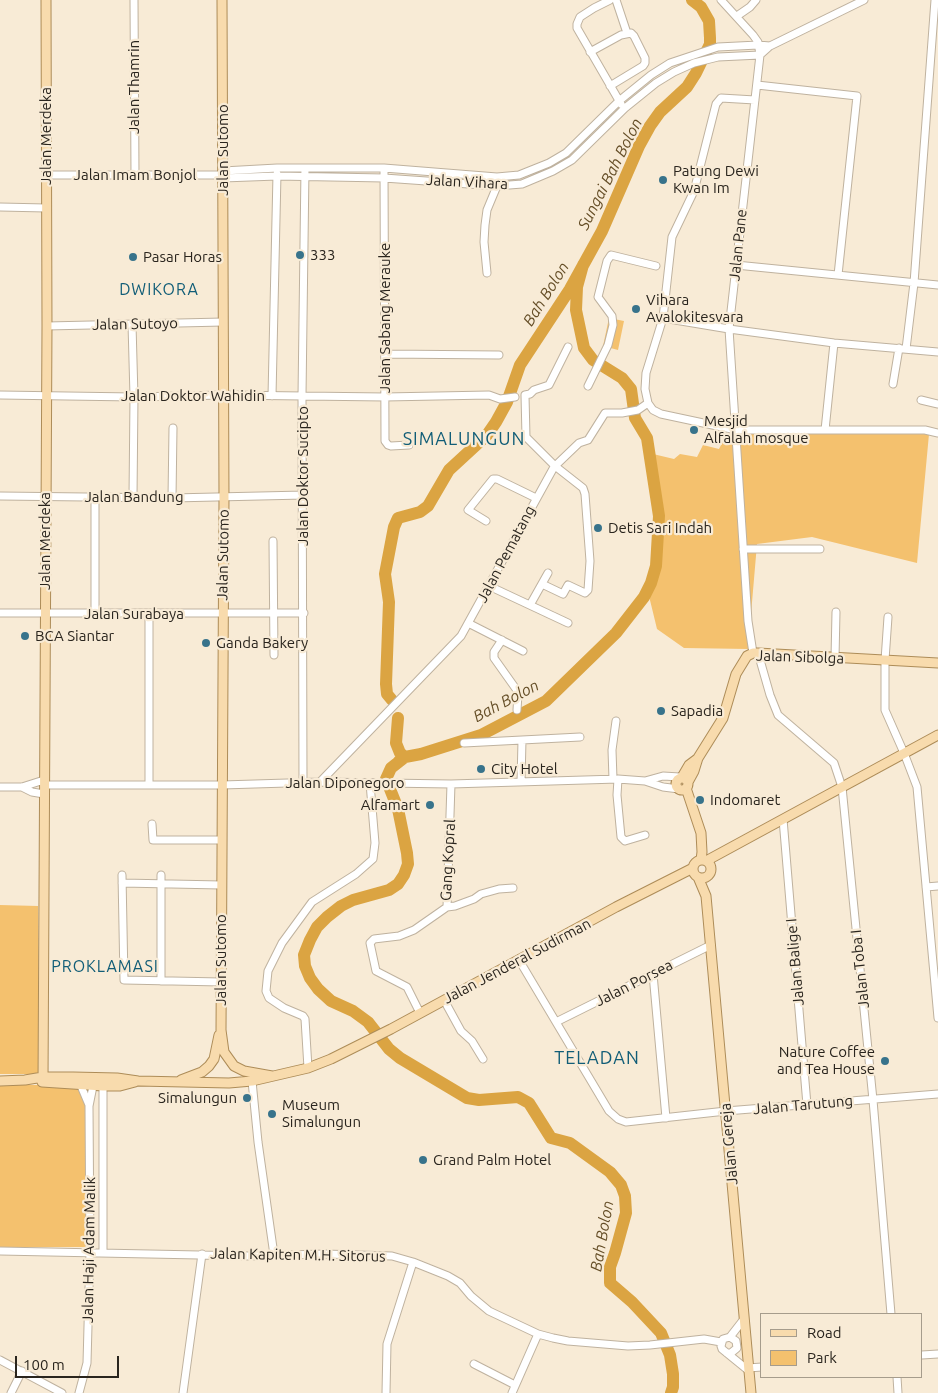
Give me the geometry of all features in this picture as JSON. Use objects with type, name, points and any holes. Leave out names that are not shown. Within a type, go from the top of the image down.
[{"type":"main road","name":"Jalan Merdeka","points":[[43,1080],[47,326],[46,0]]},
{"type":"main road","name":"Jalan Sutomo","points":[[222,0],[224,497],[221,1030],[224,1052],[234,1066],[244,1071],[272,1076]]},
{"type":"main road","name":"Jalan Sibolga","points":[[683,783],[689,765],[698,758],[724,718],[732,684],[742,662],[747,656],[756,653],[938,664]]},
{"type":"main road","points":[[683,783],[701,833],[703,860],[711,867],[710,873],[698,874],[696,862],[703,860],[783,819],[938,735]]},
{"type":"main road","name":"Jalan Jenderal Sudirman","points":[[308,1068],[332,1059],[391,1029],[616,907],[675,878],[698,874]]},
{"type":"main road","name":"Jalan Gereja","points":[[698,874],[706,896],[744,1319],[742,1343],[749,1370],[751,1393]]},
{"type":"main road","points":[[175,1082],[202,1072],[209,1066],[214,1059],[221,1030]]},
{"type":"main road","points":[[0,1081],[117,1078],[138,1081],[210,1083],[252,1081],[308,1068]]},
{"type":"main road","points":[[43,1080],[82,1086],[120,1086],[138,1081]]},
{"type":"street","name":"Jalan Thamrin","points":[[134,0],[135,175]]},
{"type":"street","points":[[610,0],[594,8],[578,21],[577,28],[618,101],[625,108]]},
{"type":"street","points":[[616,0],[628,33]]},
{"type":"street","name":"Jalan Pane","points":[[721,0],[753,36],[758,45],[760,55],[729,329],[748,621],[756,653]]},
{"type":"street","points":[[737,16],[756,0]]},
{"type":"street","points":[[760,55],[770,46],[864,0]]},
{"type":"street","points":[[893,384],[903,349],[914,283],[936,0]]},
{"type":"street","points":[[590,52],[621,35],[628,33],[634,36],[645,58],[645,63],[610,86]]},
{"type":"street","name":"Jalan Vihara","points":[[223,175],[277,168],[384,168],[505,177],[520,175],[535,170],[566,153],[618,101],[650,75],[670,63],[718,47],[770,46]]},
{"type":"street","name":"Jalan Vihara","points":[[223,175],[384,178],[497,186],[522,184],[538,178],[572,160],[625,108],[656,83],[674,72],[694,63],[718,57],[760,55]]},
{"type":"street","points":[[930,66],[938,69]]},
{"type":"street","points":[[756,85],[857,96],[838,275]]},
{"type":"street","points":[[755,100],[721,98],[716,104],[694,191],[672,236],[663,318],[646,373],[645,389],[648,403],[653,410],[661,414],[736,430],[926,430],[938,433]]},
{"type":"street","points":[[566,153],[572,160]]},
{"type":"street","points":[[272,396],[277,168]]},
{"type":"street","name":"Jalan Doktor Sucipto","points":[[303,783],[304,495],[302,396],[304,168]]},
{"type":"street","name":"Jalan Sabang Merauke","points":[[384,168],[386,443],[391,446],[409,445]]},
{"type":"street","points":[[440,181],[441,172]]},
{"type":"street","name":"Jalan Imam Bonjol","points":[[46,175],[223,175]]},
{"type":"street","points":[[505,177],[508,186]]},
{"type":"street","points":[[487,273],[484,242],[485,224],[487,210],[497,186]]},
{"type":"street","points":[[0,207],[46,208]]},
{"type":"street","points":[[588,386],[608,345],[613,325],[612,316],[598,297],[609,256],[612,255],[656,266]]},
{"type":"street","points":[[736,265],[938,285]]},
{"type":"street","points":[[663,318],[834,343],[938,352]]},
{"type":"street","name":"Jalan Sutoyo","points":[[47,326],[223,322]]},
{"type":"street","points":[[132,324],[134,397],[133,497]]},
{"type":"street","points":[[825,430],[834,343]]},
{"type":"street","points":[[542,584],[563,594],[568,585],[585,593],[588,590],[590,561],[583,488],[555,466],[526,437],[525,395],[549,385],[568,347]]},
{"type":"street","points":[[385,354],[499,356]]},
{"type":"street","name":"Jalan Doktor Wahidin","points":[[0,395],[134,397],[492,395],[500,399],[516,397]]},
{"type":"street","points":[[921,400],[938,404]]},
{"type":"street","name":"Jalan Pematang","points":[[320,782],[461,636],[555,466],[579,443],[588,440],[605,413],[622,414],[638,410],[648,403]]},
{"type":"street","points":[[172,498],[173,428]]},
{"type":"street","points":[[486,521],[468,510],[493,479],[497,479],[536,498]]},
{"type":"street","name":"Jalan Bandung","points":[[0,496],[172,498],[304,495]]},
{"type":"street","points":[[95,497],[95,614]]},
{"type":"street","points":[[273,541],[274,655]]},
{"type":"street","points":[[743,549],[820,549]]},
{"type":"street","points":[[530,606],[548,573]]},
{"type":"street","points":[[488,586],[568,623]]},
{"type":"street","points":[[835,658],[836,612]]},
{"type":"street","name":"Jalan Surabaya","points":[[0,613],[304,613]]},
{"type":"street","points":[[149,614],[149,784]]},
{"type":"street","points":[[888,617],[885,660],[885,710],[917,787],[938,1018]]},
{"type":"street","points":[[468,623],[523,651]]},
{"type":"street","points":[[502,640],[494,652],[494,658],[516,689],[518,694],[517,710]]},
{"type":"street","name":"Jalan Toba I","points":[[756,653],[778,715],[834,763],[842,787],[873,1100],[891,1313]]},
{"type":"street","points":[[616,721],[612,750],[621,838],[625,841],[645,835]]},
{"type":"street","points":[[464,743],[580,737]]},
{"type":"street","points":[[521,782],[522,740]]},
{"type":"street","points":[[645,781],[663,776],[683,783]]},
{"type":"street","name":"Jalan Diponegoro","points":[[0,787],[320,782],[451,784],[615,779],[645,781]]},
{"type":"street","points":[[645,781],[663,787],[683,783]]},
{"type":"street","points":[[308,1068],[304,1016],[284,1008],[269,998],[266,991],[268,971],[282,943],[312,902],[356,874],[373,859],[376,843],[372,783]]},
{"type":"street","name":"Gang Kopral","points":[[420,1013],[406,987],[376,971],[370,943],[374,939],[399,936],[414,930],[447,907],[451,784]]},
{"type":"street","name":"Jalan Diponegoro","points":[[22,787],[44,786]]},
{"type":"street","name":"Jalan Balige I","points":[[783,819],[808,1105]]},
{"type":"street","points":[[152,824],[152,840],[221,840]]},
{"type":"street","points":[[122,875],[124,980],[221,982]]},
{"type":"street","points":[[161,875],[161,981]]},
{"type":"street","points":[[122,884],[221,885]]},
{"type":"street","points":[[926,887],[938,886]]},
{"type":"street","points":[[447,907],[474,899],[480,894],[513,888]]},
{"type":"street","name":"Jalan Porsea","points":[[556,1022],[711,945]]},
{"type":"street","name":"Jalan Tarutung","points":[[519,960],[610,1111],[614,1116],[626,1122],[726,1111],[938,1094]]},
{"type":"street","points":[[653,974],[666,1118]]},
{"type":"street","points":[[444,1000],[461,1031],[472,1041],[483,1059]]},
{"type":"street","points":[[252,1081],[258,1142],[274,1255]]},
{"type":"street","points":[[82,1086],[89,1106]]},
{"type":"street","points":[[89,1106],[93,1086]]},
{"type":"street","points":[[103,1086],[103,1253]]},
{"type":"street","name":"Jalan Haji Adam Malik","points":[[79,1393],[87,1363],[90,1252],[89,1106]]},
{"type":"street","name":"Jalan Kapiten M.H. Sitorus","points":[[0,1251],[392,1256],[412,1262],[460,1283],[471,1296],[489,1311],[538,1334],[568,1341],[628,1346],[650,1346],[676,1341],[704,1339],[721,1342]]},
{"type":"street","points":[[183,1393],[202,1254]]},
{"type":"street","points":[[386,1393],[387,1344],[412,1262]]},
{"type":"street","points":[[744,1319],[730,1337],[723,1339],[721,1342],[722,1349],[749,1370],[760,1367]]},
{"type":"street","points":[[512,1393],[538,1334]]},
{"type":"street","points":[[727,1353],[734,1352],[742,1343],[730,1337]]},
{"type":"street","points":[[923,1356],[938,1354]]},
{"type":"street","points":[[0,1360],[62,1393]]},
{"type":"street","points":[[474,1364],[516,1384]]},
{"type":"street","points":[[11,1393],[22,1371]]},
{"type":"street","points":[[896,1378],[898,1393]]},
{"type":"green space","points":[[609,318],[624,321],[618,350],[603,346]]},
{"type":"green space","points":[[727,433],[929,434],[917,563],[812,537],[757,544],[748,649],[684,648],[657,629],[649,596],[660,564],[662,519],[653,454],[674,459],[680,454],[697,457],[703,445],[719,449]]},
{"type":"green space","points":[[0,905],[38,906],[39,1074],[0,1074]]},
{"type":"green space","points":[[0,1085],[88,1085],[86,1247],[0,1247]]},
{"type":"waterway","name":"Bah Bolon","points":[[392,700],[387,694],[386,684],[389,602],[385,574],[394,527],[398,518],[420,512],[428,506],[449,470],[487,435],[496,422],[507,402],[520,365],[570,289],[602,231],[639,146],[650,126],[660,112],[687,87],[696,73],[710,44],[710,38],[709,21],[701,7],[692,0]]},
{"type":"waterway","name":"Bah Bolon","points":[[583,265],[577,287],[576,310],[584,348],[593,360],[622,378],[631,389],[635,418],[647,438],[659,516],[656,566],[651,583],[644,597],[616,633],[546,701],[481,735],[421,754],[405,757],[391,768],[386,779],[398,809],[407,853],[408,864],[404,875],[398,884],[389,890],[353,900],[341,906],[327,917],[317,927],[304,955],[305,966],[310,978],[318,989],[331,1001],[353,1011],[368,1022],[389,1049],[400,1058],[467,1098],[479,1100],[518,1097],[529,1103],[551,1138],[570,1143],[610,1172],[621,1185],[625,1196],[626,1213],[610,1267],[610,1283],[632,1302],[661,1333],[670,1355],[673,1374],[671,1393]]},
{"type":"waterway","name":"Bah Bolon","points":[[398,718],[396,743],[400,753],[405,757],[399,761]]},
{"type":"place","name":"Patung Dewi Kwan Im","points":[[663,180]]},
{"type":"place","name":"333","points":[[300,255]]},
{"type":"place","name":"Pasar Horas","points":[[133,257]]},
{"type":"place","name":"Vihara Avalokitesvara","points":[[636,309]]},
{"type":"place","name":"Mesjid Alfalah mosque","points":[[694,430]]},
{"type":"place","name":"Detis Sari Indah","points":[[598,528]]},
{"type":"place","name":"BCA Siantar","points":[[25,636]]},
{"type":"place","name":"Ganda Bakery","points":[[206,643]]},
{"type":"place","name":"Sapadia","points":[[661,711]]},
{"type":"place","name":"City Hotel","points":[[481,769]]},
{"type":"place","name":"Indomaret","points":[[700,800]]},
{"type":"place","name":"Alfamart","points":[[430,805]]},
{"type":"place","name":"Nature Coffee and Tea House","points":[[885,1061]]},
{"type":"place","name":"Simalungun","points":[[247,1098]]},
{"type":"place","name":"Museum Simalungun","points":[[272,1114]]},
{"type":"place","name":"Grand Palm Hotel","points":[[423,1160]]},
{"type":"district","name":"DWIKORA","points":[[159,290]]},
{"type":"district","name":"SIMALUNGUN","points":[[464,439]]},
{"type":"district","name":"PROKLAMASI","points":[[105,967]]},
{"type":"district","name":"TELADAN","points":[[597,1058]]},
{"type":"water label","name":"Sungai Bah Bolon","points":[[610,174]]}]
